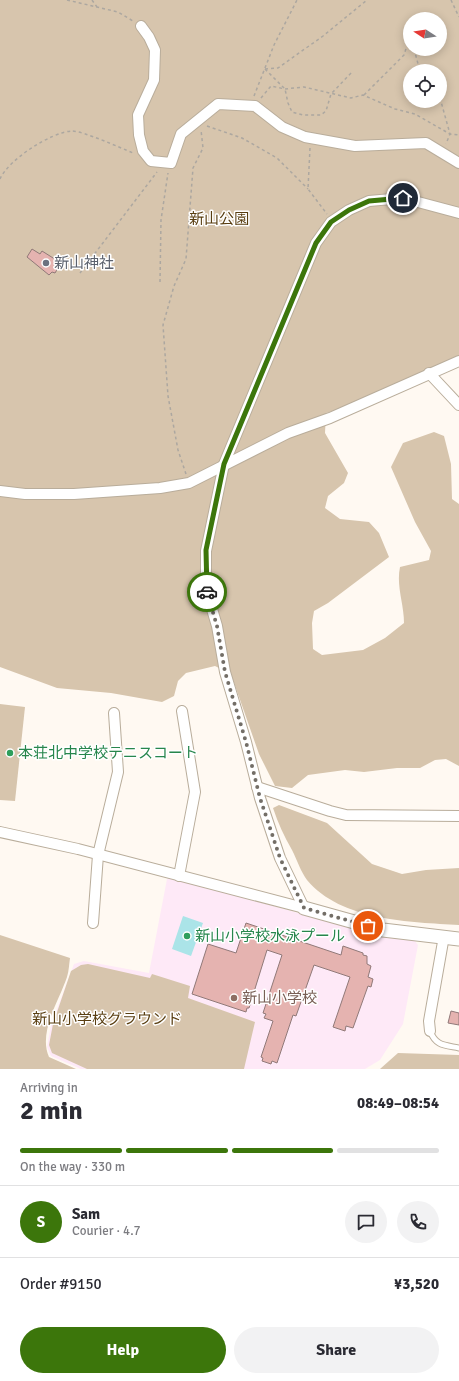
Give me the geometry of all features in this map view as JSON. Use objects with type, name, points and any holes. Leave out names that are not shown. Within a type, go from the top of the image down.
[{"type":"street","points":[[141,26],[149,38],[154,50],[154,80],[138,115],[139,135],[143,151],[151,161],[167,163],[181,134],[198,123],[218,104],[255,106],[282,127],[312,139],[355,146],[426,143],[459,163]]},
{"type":"street","points":[[304,908],[280,858],[257,787],[246,742],[225,672],[217,626],[206,590],[206,550],[224,464],[316,243],[331,222],[349,210],[369,201],[403,198],[459,213]]},
{"type":"street","points":[[0,491],[25,494],[74,494],[160,488],[189,483],[288,433],[330,418],[459,361]]},
{"type":"street","points":[[429,373],[459,405]]},
{"type":"street","points":[[178,876],[195,792],[182,711]]},
{"type":"street","points":[[93,923],[98,854],[118,772],[114,713]]},
{"type":"street","points":[[257,787],[330,812],[346,814],[459,816]]},
{"type":"street","points":[[0,832],[98,854],[383,930],[444,936],[459,939]]},
{"type":"street","points":[[430,1031],[429,1021],[444,936]]},
{"type":"lane","points":[[430,1031],[433,1040],[441,1045],[459,1048]]},
{"type":"path","points":[[67,0],[118,12],[141,26]]},
{"type":"path","points":[[92,0],[97,7]]},
{"type":"path","points":[[255,106],[254,96],[274,45],[297,0]]},
{"type":"path","points":[[265,69],[278,68],[323,36],[367,0]]},
{"type":"path","points":[[452,0],[459,16]]},
{"type":"path","points":[[255,106],[271,86],[285,89],[304,87],[351,98],[363,95],[403,56]]},
{"type":"path","points":[[265,69],[285,89],[288,103],[292,112],[303,115],[321,115],[326,111],[331,94],[352,72]]},
{"type":"path","points":[[363,95],[395,109],[415,114],[450,134],[459,135]]},
{"type":"path","points":[[443,108],[450,134],[443,153]]},
{"type":"path","points":[[198,123],[242,138],[277,158],[308,189],[325,210],[331,222]]},
{"type":"path","points":[[189,483],[178,450],[168,396],[163,325],[174,286],[186,259],[193,168],[203,148],[198,123]]},
{"type":"path","points":[[0,179],[2,173],[18,158],[43,140],[72,131],[107,142],[151,161]]},
{"type":"path","points":[[308,189],[308,156],[312,139]]},
{"type":"path","points":[[80,272],[167,163]]},
{"type":"path","points":[[160,282],[160,220],[167,163]]},
{"type":"shaded area","name":"新山小学校","points":[[172,878],[327,921],[414,940],[418,945],[403,1024],[380,1060],[365,1069],[81,1069],[51,1056],[47,1047],[51,1025],[74,964],[84,961],[149,973],[167,879]]},
{"type":"green space","name":"新山公園","points":[[0,0],[459,0],[459,356],[345,407],[326,413],[325,433],[348,473],[344,483],[328,496],[325,508],[340,519],[369,522],[379,533],[389,557],[328,603],[314,611],[312,623],[313,649],[322,655],[363,650],[385,638],[404,623],[399,581],[400,567],[429,560],[431,551],[415,522],[391,467],[403,443],[434,432],[444,436],[451,464],[452,499],[459,504],[459,766],[446,759],[435,760],[420,768],[397,768],[364,772],[345,770],[308,775],[292,788],[275,786],[259,754],[231,674],[215,666],[186,673],[178,681],[174,696],[162,702],[111,693],[57,688],[0,667]]},
{"type":"green space","name":"本荘北中学校テニスコート","points":[[0,704],[25,707],[15,801],[0,800]]},
{"type":"green space","points":[[279,805],[327,823],[372,864],[402,874],[426,870],[459,868],[459,925],[378,917],[338,904],[321,894],[305,877],[284,835],[273,808]]},
{"type":"green space","points":[[0,935],[70,958],[67,977],[48,1027],[46,1047],[49,1057],[76,1069],[0,1069]]},
{"type":"green space","name":"新山小学校グラウンド","points":[[88,964],[150,978],[152,974],[190,986],[188,998],[255,1022],[244,1069],[87,1069],[52,1053],[49,1045],[53,1024],[71,971],[81,965]]},
{"type":"green space","points":[[398,1053],[459,1055],[459,1069],[380,1069]]},
{"type":"water","name":"新山小学校水泳プール","points":[[183,916],[203,923],[191,956],[172,949]]},
{"type":"building","points":[[32,249],[40,254],[42,251],[61,263],[55,273],[52,272],[49,275],[27,257]]},
{"type":"building","points":[[246,923],[341,955],[343,946],[363,953],[363,955],[367,956],[367,964],[371,966],[368,977],[373,979],[371,987],[368,986],[353,1028],[346,1026],[345,1031],[333,1027],[350,977],[314,965],[296,1016],[293,1015],[277,1063],[272,1061],[271,1064],[262,1061],[263,1058],[261,1057],[273,1021],[264,1018],[266,1014],[263,1013],[282,955],[267,950],[249,1008],[247,1008],[246,1012],[192,994],[208,944],[236,953]]},
{"type":"building","points":[[451,1011],[459,1013],[459,1025],[448,1023]]},
{"type":"way so far","points":[[207,592],[217,626],[225,672],[246,742],[260,798],[280,858],[304,908],[368,926]]},
{"type":"place","name":"新山神社","points":[[46,263]]},
{"type":"place","name":"本荘北中学校テニスコート","points":[[10,753]]},
{"type":"place","name":"新山小学校水泳プール","points":[[187,936]]},
{"type":"place","name":"新山小学校","points":[[234,998]]},
{"type":"route","points":[[207,592],[206,550],[224,464],[316,243],[331,222],[349,210],[369,201],[403,198]]}]
